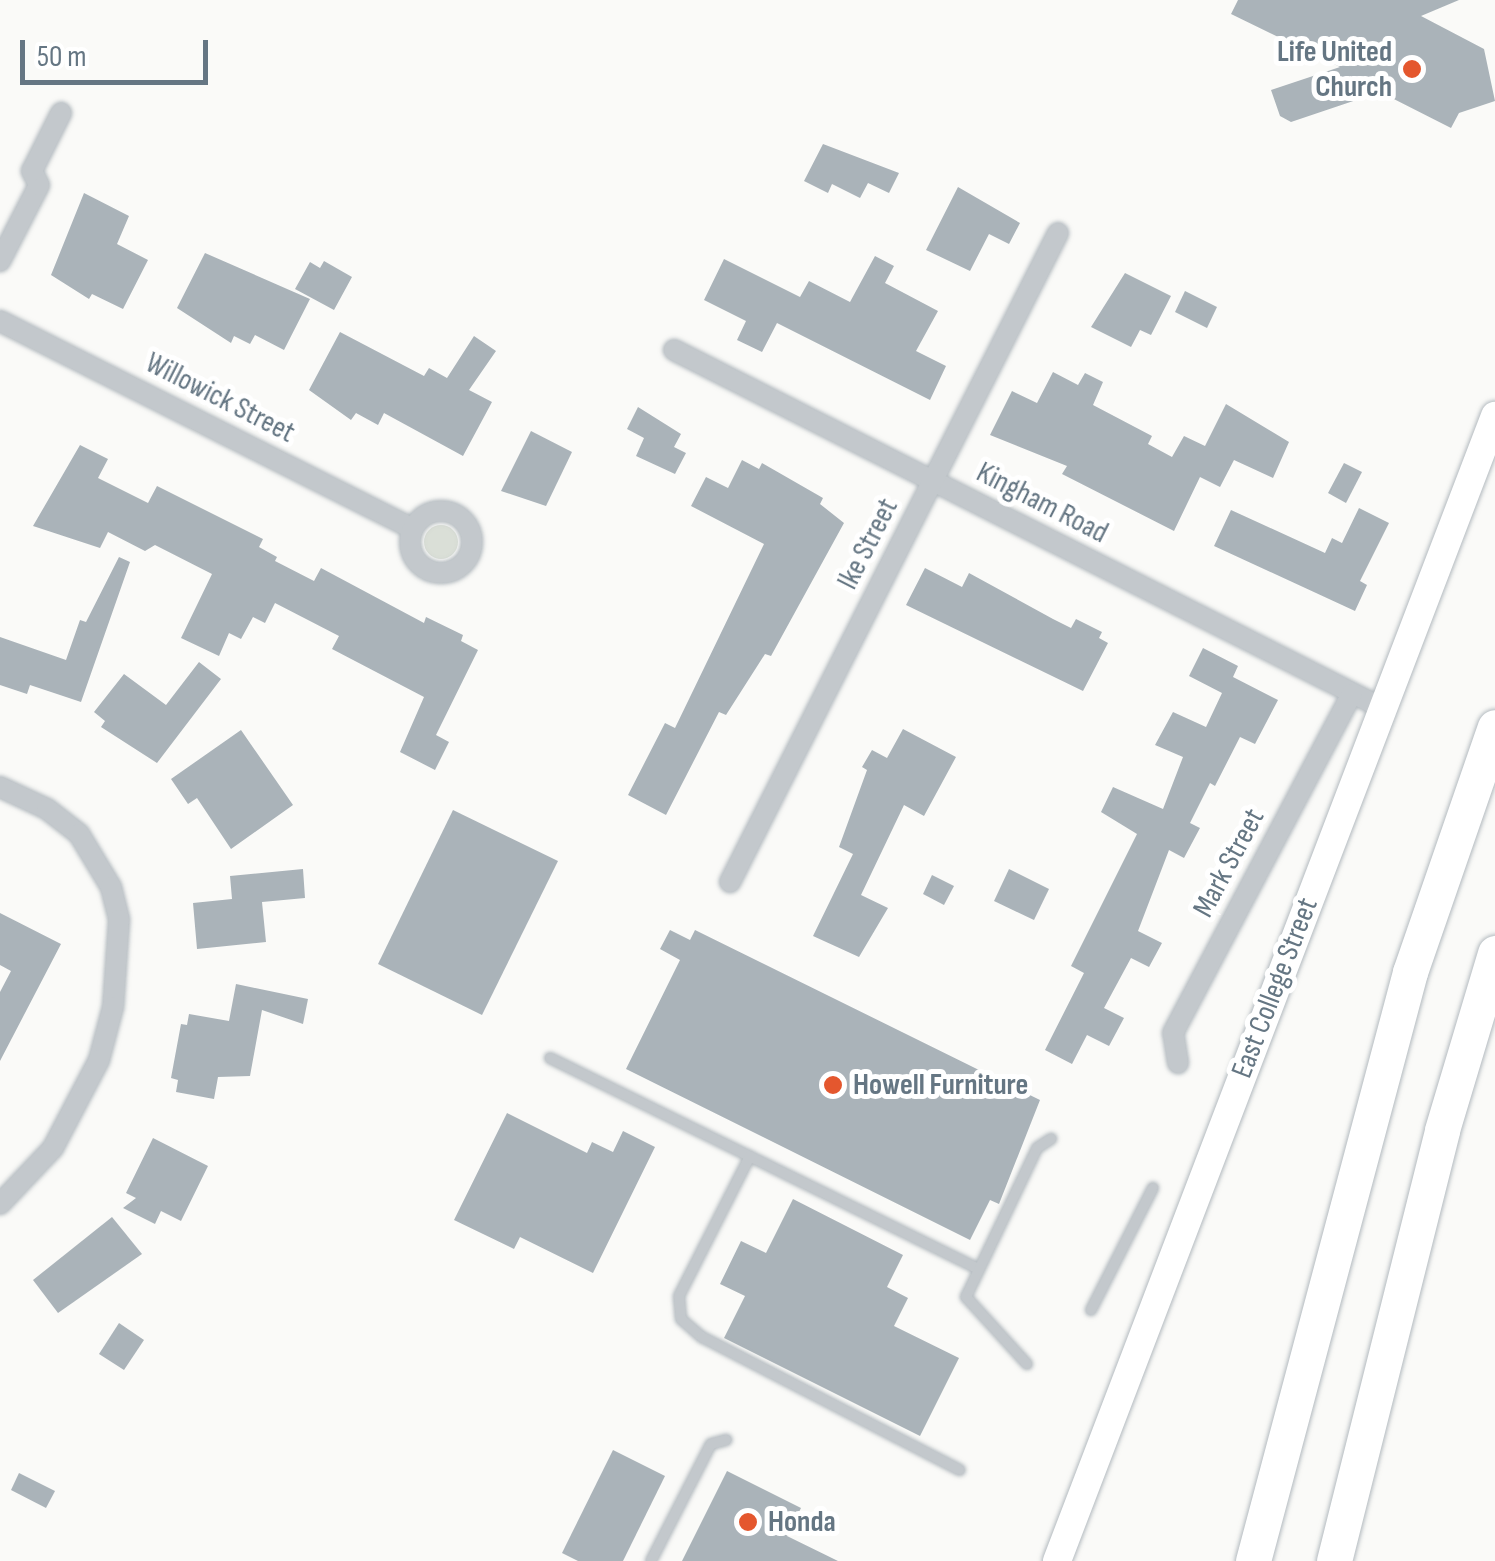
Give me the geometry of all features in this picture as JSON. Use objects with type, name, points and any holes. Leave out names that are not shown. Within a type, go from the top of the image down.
[{"type":"highway","points":[[1253,1561],[1410,972],[1495,728]]},
{"type":"highway","points":[[1334,1561],[1442,1130],[1495,953]]},
{"type":"street","points":[[1,255],[39,186],[32,171],[61,114]]},
{"type":"street","name":"Ike Street","points":[[730,882],[1058,233]]},
{"type":"street","name":"Willowick Street","points":[[0,321],[413,529]]},
{"type":"street","name":"Kingham Road","points":[[674,350],[1384,709]]},
{"type":"street","name":"East College Street","points":[[1057,1561],[1495,416]]},
{"type":"street","name":"Mark Street","points":[[1178,1064],[1173,1033],[1352,694]]},
{"type":"street","points":[[0,787],[47,809],[81,836],[112,886],[118,920],[112,1007],[99,1060],[53,1148],[0,1204]]},
{"type":"lane","points":[[550,1058],[977,1268]]},
{"type":"lane","points":[[1027,1364],[971,1308],[966,1297],[1037,1148],[1051,1140]]},
{"type":"lane","points":[[750,1156],[679,1296],[682,1319],[702,1337],[960,1470]]},
{"type":"lane","points":[[1092,1310],[1152,1188]]},
{"type":"lane","points":[[652,1561],[711,1444],[726,1440]]},
{"type":"shaded area","points":[[441,525],[453,530],[458,542],[453,554],[441,559],[429,554],[424,542],[429,530]]},
{"type":"building","name":"Life United Church","points":[[1238,0],[1459,0],[1421,16],[1484,49],[1495,101],[1459,113],[1451,128],[1380,92],[1291,122],[1280,116],[1271,90],[1340,67],[1231,14]]},
{"type":"building","points":[[823,144],[899,173],[889,193],[868,183],[860,198],[832,184],[828,193],[804,181]]},
{"type":"building","points":[[958,187],[1020,223],[1009,244],[989,234],[970,271],[926,250]]},
{"type":"building","points":[[84,193],[129,216],[117,244],[148,260],[123,309],[92,294],[89,299],[51,275]]},
{"type":"building","points":[[205,253],[310,299],[284,350],[255,335],[250,344],[234,336],[231,343],[177,308]]},
{"type":"building","points":[[875,256],[894,266],[885,283],[938,311],[916,351],[946,366],[930,400],[777,323],[762,352],[737,340],[746,321],[704,300],[724,259],[800,297],[809,281],[850,302]]},
{"type":"building","points":[[324,261],[352,277],[334,310],[295,289],[310,262],[320,268]]},
{"type":"building","points":[[1125,273],[1171,296],[1151,335],[1140,330],[1131,347],[1091,327]]},
{"type":"building","points":[[1185,291],[1217,307],[1207,328],[1175,312]]},
{"type":"building","points":[[340,332],[424,376],[429,368],[447,378],[474,336],[496,351],[469,390],[492,402],[463,456],[384,413],[378,425],[356,413],[351,420],[309,390]]},
{"type":"building","points":[[1053,372],[1078,385],[1085,373],[1103,382],[1093,405],[1152,436],[1148,444],[1172,457],[1184,436],[1205,446],[1226,404],[1289,442],[1273,478],[1234,460],[1220,487],[1200,477],[1174,531],[1062,474],[1067,466],[990,435],[1012,391],[1037,403]]},
{"type":"building","points":[[638,407],[681,434],[674,447],[686,453],[675,474],[636,456],[644,438],[627,429]]},
{"type":"building","points":[[531,431],[572,452],[546,506],[501,491]]},
{"type":"building","points":[[80,445],[108,459],[98,478],[148,503],[157,486],[263,539],[259,547],[277,557],[275,561],[314,581],[321,568],[424,623],[426,617],[463,635],[461,641],[478,650],[436,735],[449,742],[435,770],[400,752],[424,697],[332,649],[339,636],[275,603],[265,623],[253,617],[241,639],[229,633],[219,656],[181,638],[212,574],[155,545],[145,551],[108,532],[100,548],[33,526]]},
{"type":"building","points":[[742,460],[759,469],[762,463],[823,498],[820,504],[844,523],[771,656],[765,654],[726,715],[719,712],[666,815],[628,795],[665,723],[675,728],[764,544],[691,506],[706,477],[728,488]]},
{"type":"building","points":[[1344,463],[1362,472],[1346,503],[1328,493]]},
{"type":"building","points":[[1359,508],[1389,523],[1360,581],[1367,585],[1355,611],[1214,546],[1231,510],[1325,553],[1332,538],[1342,543]]},
{"type":"building","points":[[119,557],[130,562],[81,702],[30,685],[27,694],[0,685],[0,637],[66,660],[80,620],[86,622]]},
{"type":"building","points":[[925,568],[962,587],[969,573],[1071,628],[1076,619],[1102,632],[1099,638],[1108,643],[1083,691],[906,605]]},
{"type":"building","points":[[1203,648],[1238,666],[1233,677],[1278,700],[1255,744],[1240,737],[1215,786],[1210,783],[1190,823],[1200,828],[1184,858],[1169,850],[1138,931],[1162,943],[1149,967],[1131,958],[1104,1008],[1124,1018],[1109,1046],[1087,1035],[1072,1064],[1045,1050],[1084,973],[1071,966],[1137,834],[1101,812],[1113,787],[1163,809],[1183,757],[1155,745],[1173,712],[1206,727],[1222,693],[1189,676]]},
{"type":"building","points":[[199,662],[221,679],[157,763],[101,727],[105,721],[94,712],[124,674],[166,705]]},
{"type":"building","points":[[903,729],[956,757],[924,816],[904,805],[861,895],[888,908],[859,957],[813,936],[853,854],[839,847],[867,770],[862,767],[872,750],[887,758]]},
{"type":"building","points":[[241,730],[293,805],[231,849],[197,798],[188,804],[171,779]]},
{"type":"building","points":[[453,810],[558,861],[482,1015],[378,964]]},
{"type":"building","points":[[303,869],[305,898],[262,902],[266,942],[197,949],[193,903],[232,899],[230,876]]},
{"type":"building","points":[[1009,869],[1049,889],[1034,920],[994,901]]},
{"type":"building","points":[[932,875],[954,886],[944,905],[923,894]]},
{"type":"building","points":[[0,913],[61,944],[0,1061],[0,992],[11,971],[0,965]]},
{"type":"building","name":"Howell Furniture","points":[[670,930],[690,940],[695,930],[1040,1100],[999,1204],[990,1200],[970,1240],[626,1069],[680,960],[660,949]]},
{"type":"building","points":[[236,984],[308,999],[303,1024],[262,1010],[250,1076],[218,1077],[214,1099],[176,1092],[178,1080],[171,1078],[181,1024],[187,1025],[189,1014],[229,1021]]},
{"type":"building","points":[[507,1113],[587,1153],[592,1142],[613,1152],[623,1131],[655,1147],[593,1273],[520,1237],[514,1249],[454,1220]]},
{"type":"building","points":[[153,1138],[208,1166],[181,1221],[161,1211],[155,1224],[123,1208],[136,1198],[126,1193]]},
{"type":"building","points":[[793,1199],[903,1255],[887,1287],[908,1298],[894,1326],[959,1358],[920,1436],[724,1338],[745,1296],[720,1284],[741,1241],[766,1253]]},
{"type":"building","points":[[112,1217],[142,1254],[58,1313],[33,1280]]},
{"type":"building","points":[[119,1323],[144,1340],[124,1370],[99,1354]]},
{"type":"building","points":[[613,1450],[665,1476],[623,1561],[578,1561],[562,1553]]},
{"type":"building","name":"Honda","points":[[727,1471],[801,1508],[787,1536],[838,1561],[682,1561]]},
{"type":"building","points":[[19,1473],[55,1491],[46,1508],[11,1490]]},
{"type":"place","name":"Life United Church","points":[[1412,69]]},
{"type":"place","name":"Howell Furniture","points":[[833,1085]]},
{"type":"place","name":"Honda","points":[[748,1522]]}]
